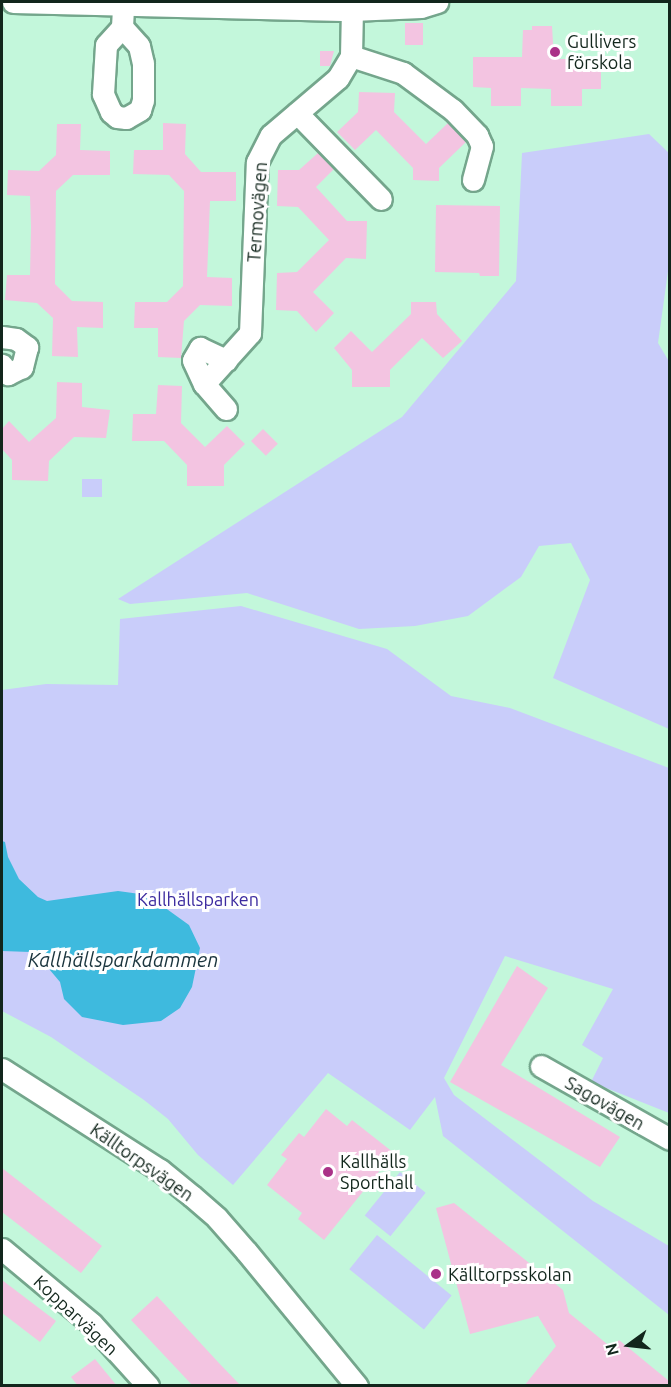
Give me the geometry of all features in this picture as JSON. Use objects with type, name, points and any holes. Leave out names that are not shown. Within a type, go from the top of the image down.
[{"type":"street","points":[[14,2],[352,10],[421,7],[437,2]]},
{"type":"street","points":[[122,27],[123,6]]},
{"type":"street","points":[[352,10],[351,56],[403,73],[453,111],[477,135],[482,146],[473,180]]},
{"type":"street","name":"Termovägen","points":[[226,409],[204,384],[250,333],[257,162],[271,135],[338,78],[351,56]]},
{"type":"street","points":[[297,113],[381,200]]},
{"type":"street","points":[[2,337],[16,339],[27,347],[22,367],[4,375]]},
{"type":"street","name":"Sagovägen","points":[[541,1066],[669,1139]]},
{"type":"street","name":"Källtorpsvägen","points":[[2,1069],[160,1170],[217,1218],[357,1386]]},
{"type":"street","name":"Kopparvägen","points":[[2,1249],[92,1324],[148,1386]]},
{"type":"green space","points":[[649,134],[670,154],[669,264],[658,343],[670,363],[669,729],[553,678],[590,580],[571,543],[539,546],[521,577],[468,616],[415,626],[359,629],[247,593],[130,604],[118,599],[402,417],[516,281],[522,153]]},
{"type":"green space","points":[[82,479],[102,479],[102,497],[82,497]]},
{"type":"green space","name":"Kallhällsparken","points":[[241,606],[387,649],[451,696],[510,708],[669,768],[669,1113],[591,1082],[603,1058],[582,1045],[613,989],[505,956],[444,1078],[454,1095],[593,1201],[669,1246],[669,1315],[443,1136],[435,1097],[410,1130],[328,1073],[233,1185],[198,1155],[168,1119],[144,1100],[51,1037],[2,1011],[2,690],[46,684],[118,685],[120,619]]},
{"type":"green space","points":[[400,1172],[426,1193],[390,1236],[365,1216]]},
{"type":"green space","points":[[377,1235],[452,1295],[424,1330],[349,1269]]},
{"type":"water","name":"Kallhällsparkdammen","points":[[2,841],[5,842],[8,857],[19,879],[38,897],[47,901],[118,891],[140,894],[164,907],[189,925],[200,948],[192,987],[180,1008],[161,1021],[123,1025],[82,1017],[64,999],[60,982],[44,963],[30,952],[2,951]]},
{"type":"building","points":[[405,23],[423,23],[423,45],[405,45]]},
{"type":"building","points":[[532,26],[552,26],[554,59],[601,59],[601,89],[582,89],[582,106],[551,106],[551,89],[521,88],[521,106],[491,106],[491,88],[473,87],[473,57],[522,57],[523,30],[532,30]]},
{"type":"building","points":[[320,51],[334,51],[330,66],[320,66]]},
{"type":"building","points":[[359,92],[395,93],[394,112],[426,144],[448,123],[466,142],[439,168],[439,181],[413,180],[413,168],[376,130],[355,150],[337,132],[358,112]]},
{"type":"building","points":[[163,123],[186,124],[185,154],[201,172],[236,172],[236,201],[210,201],[207,277],[232,278],[232,306],[200,305],[184,321],[181,358],[158,357],[158,328],[134,328],[135,302],[167,302],[183,286],[184,191],[169,175],[133,174],[134,150],[163,150]]},
{"type":"building","points":[[57,124],[81,124],[80,150],[110,151],[110,175],[73,175],[56,191],[55,284],[72,301],[103,302],[103,328],[77,327],[78,357],[52,356],[53,318],[37,303],[5,300],[7,275],[30,275],[30,196],[7,195],[8,170],[39,171],[56,155]]},
{"type":"building","points":[[318,153],[334,169],[316,187],[347,221],[367,221],[366,259],[346,258],[313,292],[334,313],[316,332],[297,311],[276,310],[277,273],[297,272],[329,240],[298,207],[277,206],[278,170],[299,170]]},
{"type":"building","points":[[436,205],[500,206],[499,276],[435,272]]},
{"type":"building","points":[[411,302],[436,302],[437,314],[462,341],[443,358],[422,338],[390,370],[390,387],[352,387],[352,370],[334,348],[351,331],[372,352],[411,314]]},
{"type":"building","points":[[57,382],[82,383],[82,407],[110,410],[106,438],[74,437],[49,461],[48,481],[12,480],[12,460],[2,449],[2,429],[9,421],[29,442],[56,418]]},
{"type":"building","points":[[158,385],[182,386],[181,423],[205,447],[227,426],[245,444],[224,465],[224,486],[187,486],[187,465],[164,441],[132,441],[133,414],[156,414]]},
{"type":"building","points":[[263,429],[278,444],[266,456],[251,441]]},
{"type":"building","points":[[517,966],[548,988],[501,1065],[620,1137],[600,1167],[450,1082]]},
{"type":"building","name":"Kallhälls Sporthall","points":[[326,1109],[347,1126],[352,1120],[394,1153],[324,1240],[298,1219],[302,1213],[267,1185],[287,1159],[281,1155],[299,1133],[304,1137]]},
{"type":"building","points":[[2,1168],[102,1246],[81,1273],[2,1212]]},
{"type":"building","points":[[454,1203],[563,1290],[569,1313],[612,1348],[619,1340],[669,1381],[669,1386],[524,1386],[556,1346],[538,1316],[470,1334],[436,1208]]},
{"type":"building","points":[[2,1280],[56,1321],[40,1342],[2,1313]]},
{"type":"building","points":[[157,1296],[241,1386],[193,1386],[131,1320]]},
{"type":"building","points":[[95,1359],[117,1386],[78,1386],[71,1377]]},
{"type":"place","name":"Gullivers förskola","points":[[555,52]]},
{"type":"place","name":"Kallhälls Sporthall","points":[[328,1172]]},
{"type":"place","name":"Källtorpsskolan","points":[[436,1274]]}]
